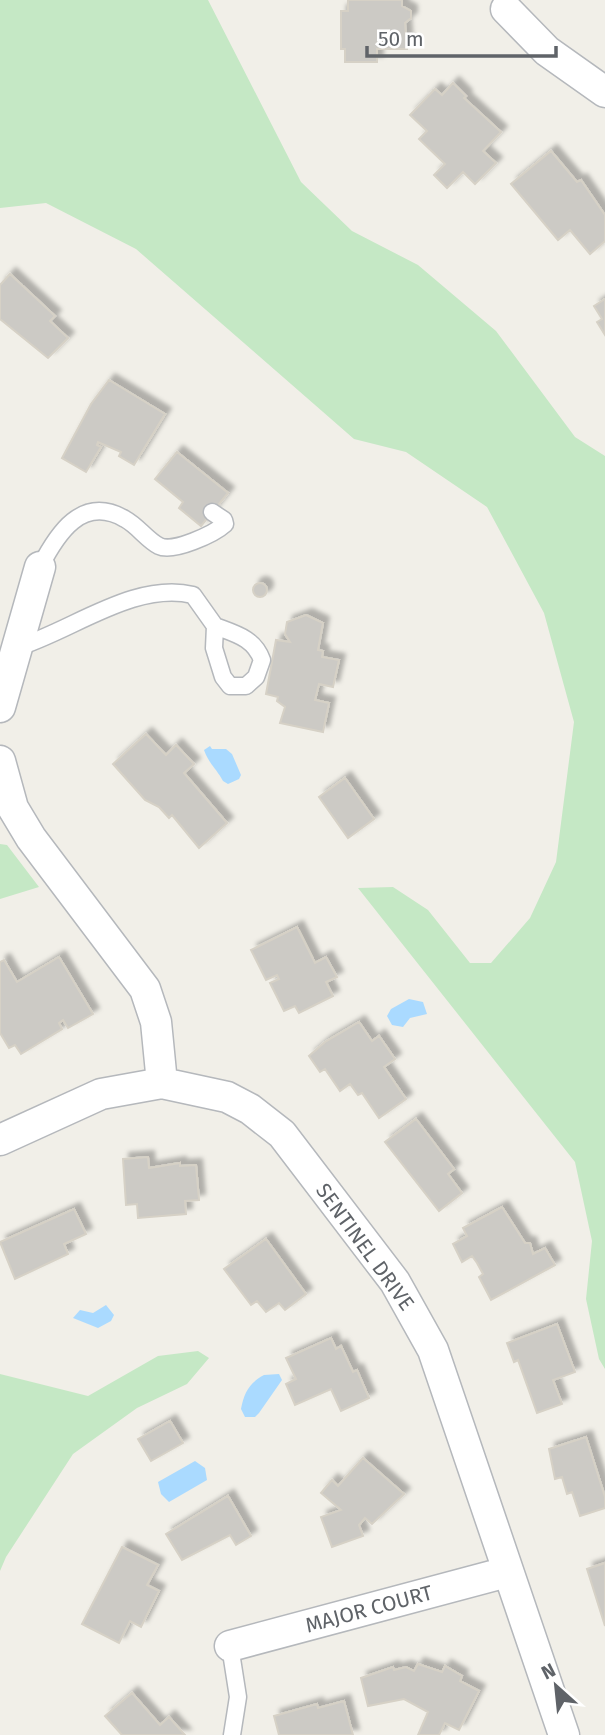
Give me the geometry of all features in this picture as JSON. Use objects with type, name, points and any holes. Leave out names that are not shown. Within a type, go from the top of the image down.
[{"type":"street","points":[[506,9],[547,51],[605,92]]},
{"type":"street","points":[[0,707],[40,567]]},
{"type":"street","points":[[0,761],[13,808],[31,838],[145,989],[156,1022],[162,1083]]},
{"type":"street","name":"SENTINEL DRIVE","points":[[0,1140],[101,1094],[162,1083],[227,1097],[250,1109],[282,1134],[395,1282],[433,1350],[564,1735]]},
{"type":"street","name":"MAJOR COURT","points":[[230,1646],[508,1572]]},
{"type":"lane","points":[[40,567],[55,538],[68,523],[84,513],[101,510],[122,517],[159,546],[169,548],[217,531],[225,524],[224,520],[212,512]]},
{"type":"lane","points":[[16,648],[50,637],[110,607],[142,596],[173,590],[193,595],[215,626]]},
{"type":"lane","points":[[230,1646],[238,1698],[232,1735]]},
{"type":"green space","points":[[0,0],[208,0],[301,182],[352,231],[418,265],[496,331],[575,437],[605,456],[605,1369],[599,1359],[586,1299],[592,1241],[575,1162],[358,888],[393,887],[428,910],[470,963],[491,963],[530,918],[556,862],[574,722],[544,613],[487,507],[406,452],[354,439],[136,249],[46,203],[0,208]]},
{"type":"green space","points":[[0,844],[7,845],[39,887],[0,899]]},
{"type":"green space","points":[[198,1351],[209,1358],[187,1384],[137,1408],[73,1454],[6,1557],[0,1571],[0,1374],[88,1396],[158,1356]]},
{"type":"water","points":[[210,746],[212,749],[226,749],[232,754],[241,775],[239,779],[228,784],[223,781],[204,750]]},
{"type":"water","points":[[409,999],[423,1002],[427,1014],[410,1018],[403,1027],[392,1025],[387,1016],[391,1009]]},
{"type":"water","points":[[106,1305],[114,1315],[111,1321],[98,1328],[73,1318],[80,1310],[93,1313]]},
{"type":"water","points":[[279,1374],[282,1380],[255,1417],[245,1417],[241,1409],[246,1393],[254,1381],[264,1375]]},
{"type":"water","points":[[195,1461],[205,1468],[207,1480],[169,1502],[161,1494],[158,1482]]},
{"type":"building","points":[[348,0],[402,0],[402,6],[411,11],[411,18],[405,23],[407,49],[377,49],[377,62],[345,62],[345,49],[341,49],[341,11],[348,11]]},
{"type":"building","points":[[453,83],[466,96],[464,98],[501,132],[483,151],[496,163],[475,184],[463,172],[447,188],[434,175],[445,164],[419,139],[427,131],[410,115],[435,89],[442,95]]},
{"type":"building","points":[[551,151],[577,182],[581,180],[605,215],[605,241],[590,254],[570,230],[558,240],[511,184]]},
{"type":"building","points":[[10,274],[55,316],[50,321],[68,338],[48,358],[0,319],[0,285]]},
{"type":"building","points":[[605,299],[605,335],[597,322],[602,319],[594,306]]},
{"type":"building","points":[[109,380],[165,414],[134,465],[119,456],[121,452],[98,442],[97,445],[101,447],[86,472],[62,458],[91,404]]},
{"type":"building","points":[[177,452],[228,493],[201,526],[179,508],[183,502],[155,479]]},
{"type":"building","points":[[260,583],[265,585],[265,595],[260,597],[255,595],[253,590],[255,585]]},
{"type":"building","points":[[306,615],[323,623],[318,650],[323,651],[322,657],[339,660],[333,687],[319,684],[315,700],[329,703],[323,732],[280,723],[285,707],[277,701],[278,697],[266,694],[276,640],[290,642],[285,634],[287,622]]},
{"type":"building","points":[[146,734],[166,755],[176,745],[194,764],[184,773],[227,823],[199,848],[172,815],[169,818],[159,807],[145,800],[113,764]]},
{"type":"building","points":[[345,778],[374,819],[348,838],[319,797]]},
{"type":"building","points":[[297,927],[315,963],[326,957],[337,977],[326,982],[333,996],[299,1013],[295,1006],[284,1011],[270,983],[279,979],[277,975],[266,980],[251,950]]},
{"type":"building","points":[[59,957],[93,1014],[68,1028],[63,1020],[59,1023],[62,1029],[21,1054],[15,1045],[9,1048],[0,1033],[0,962],[4,960],[17,982]]},
{"type":"building","points":[[359,1022],[372,1041],[379,1036],[395,1059],[384,1067],[406,1099],[379,1118],[362,1093],[358,1095],[350,1084],[340,1091],[325,1069],[320,1072],[309,1056],[325,1042]]},
{"type":"building","points":[[416,1119],[454,1169],[448,1174],[462,1193],[439,1211],[385,1142]]},
{"type":"building","points":[[148,1157],[149,1168],[180,1163],[180,1166],[196,1165],[199,1200],[185,1201],[186,1214],[138,1218],[137,1204],[126,1205],[123,1159]]},
{"type":"building","points":[[502,1207],[525,1243],[530,1243],[533,1254],[545,1248],[555,1265],[491,1300],[479,1277],[483,1274],[477,1263],[472,1256],[462,1262],[453,1244],[467,1236],[463,1228]]},
{"type":"building","points":[[74,1209],[86,1234],[64,1244],[68,1254],[15,1279],[0,1242]]},
{"type":"building","points":[[266,1239],[306,1294],[285,1310],[279,1303],[266,1312],[257,1301],[251,1305],[224,1269]]},
{"type":"building","points":[[557,1324],[575,1372],[553,1380],[562,1404],[537,1413],[518,1360],[514,1362],[507,1343]]},
{"type":"building","points":[[331,1338],[336,1349],[341,1346],[353,1372],[357,1370],[369,1398],[341,1411],[331,1389],[295,1405],[286,1384],[296,1379],[286,1358]]},
{"type":"building","points":[[170,1421],[183,1443],[151,1461],[138,1439]]},
{"type":"building","points":[[586,1437],[605,1497],[605,1508],[580,1516],[572,1492],[567,1494],[562,1477],[555,1479],[549,1449]]},
{"type":"building","points":[[363,1458],[404,1494],[372,1524],[365,1518],[359,1525],[363,1536],[332,1547],[321,1517],[341,1510],[321,1493],[332,1480],[338,1486]]},
{"type":"building","points":[[228,1496],[251,1536],[236,1545],[230,1535],[182,1560],[166,1534]]},
{"type":"building","points":[[122,1547],[158,1565],[147,1585],[159,1591],[141,1627],[130,1621],[119,1643],[82,1624]]},
{"type":"building","points":[[605,1563],[605,1626],[587,1569]]},
{"type":"building","points":[[418,1664],[442,1672],[445,1666],[462,1676],[460,1681],[479,1691],[459,1730],[445,1723],[439,1735],[418,1735],[428,1712],[404,1699],[368,1706],[361,1678],[393,1667],[394,1670],[406,1667],[414,1671]]},
{"type":"building","points":[[132,1693],[160,1725],[169,1717],[185,1735],[122,1735],[105,1716]]},
{"type":"building","points":[[344,1701],[353,1735],[279,1735],[274,1716],[317,1704],[318,1708]]}]
